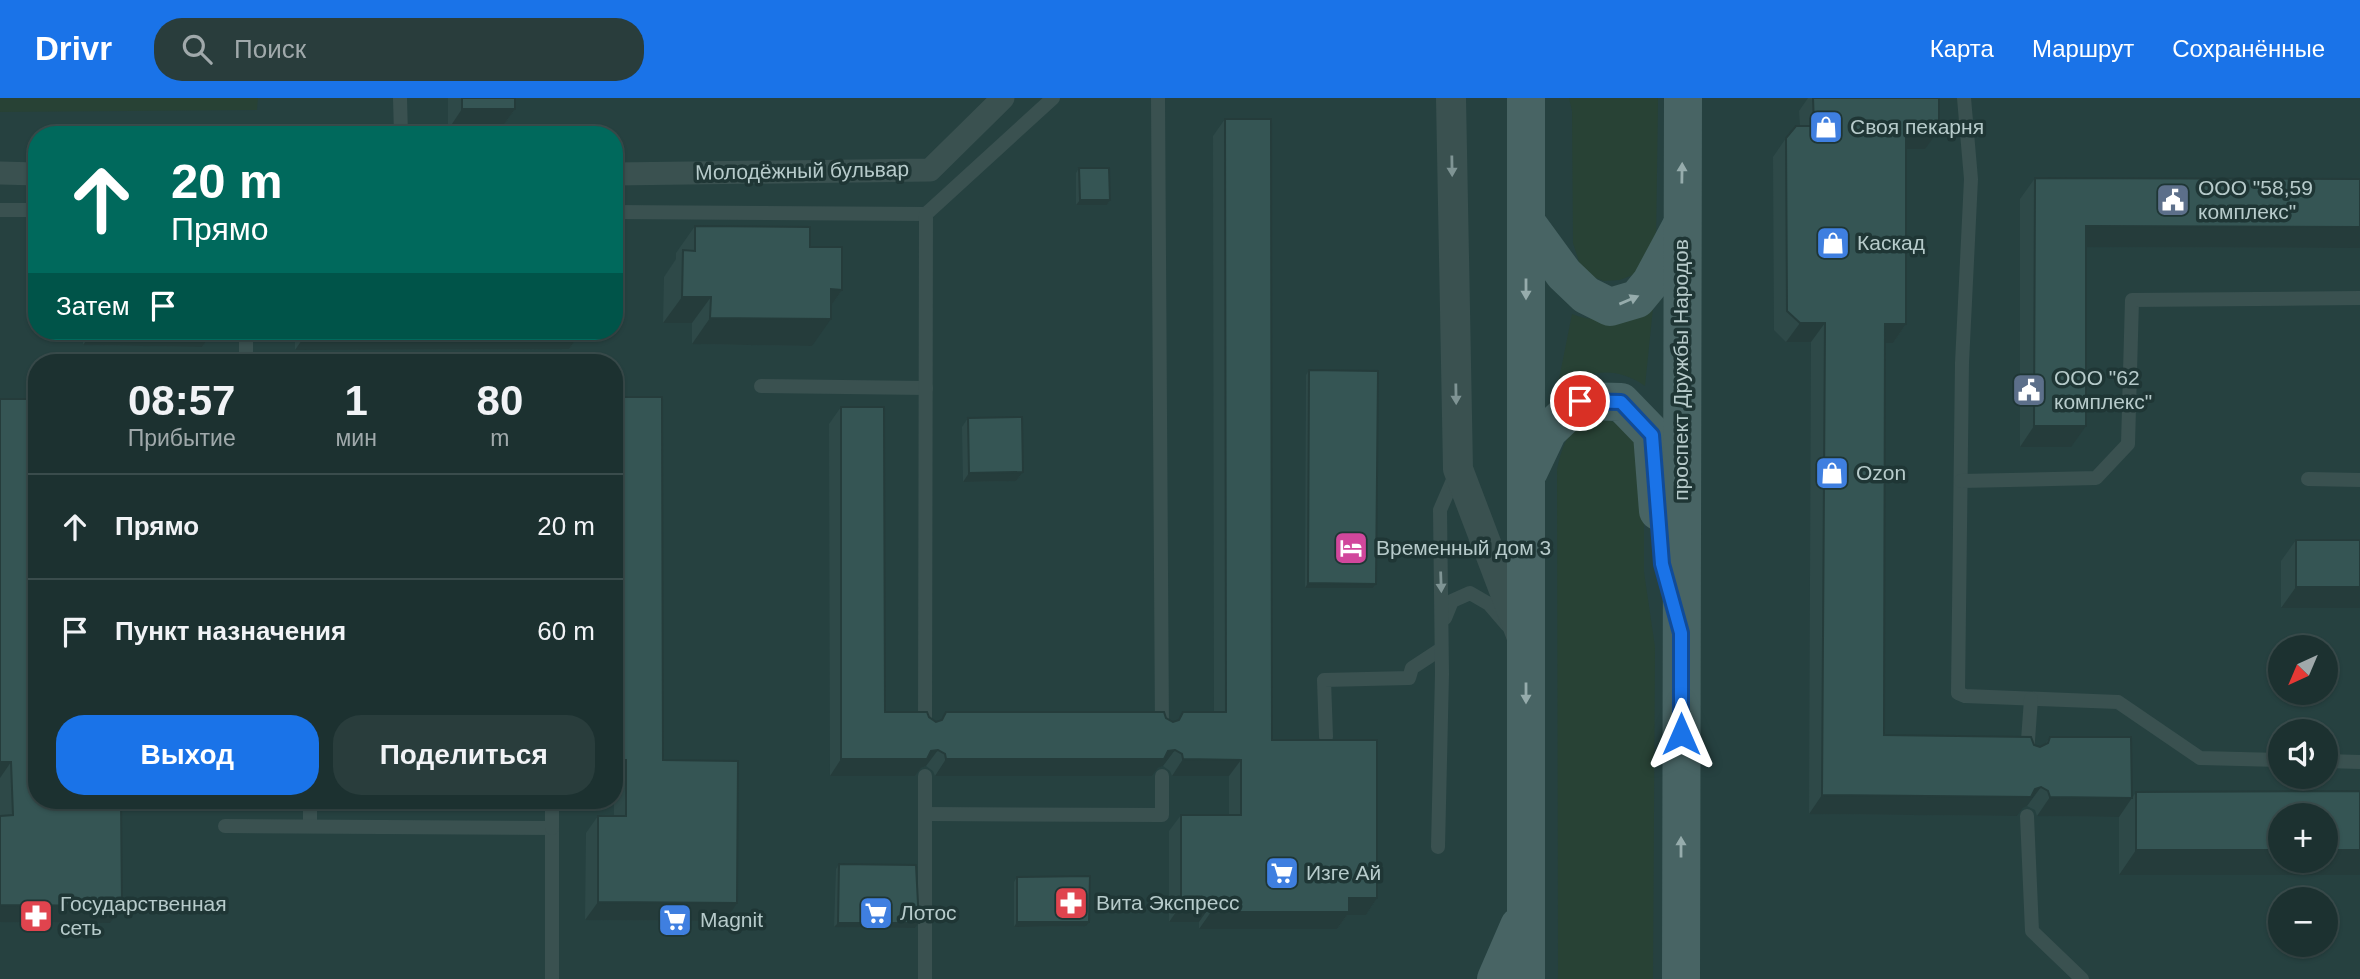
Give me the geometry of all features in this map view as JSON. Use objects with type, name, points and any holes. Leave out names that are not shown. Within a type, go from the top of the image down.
[{"type":"main road","points":[[1526,98],[1526,979]]},
{"type":"main road","name":"проспект Дружбы Народов","points":[[1681,979],[1683,98]]},
{"type":"main road","points":[[1527,222],[1563,274],[1586,295],[1610,307],[1637,299],[1651,282],[1681,226]]},
{"type":"main road","points":[[1526,477],[1548,431],[1580,401],[1621,402],[1652,435],[1662,564],[1681,633]]},
{"type":"main road","points":[[1496,979],[1526,911]]},
{"type":"main road","points":[[1681,915],[1701,972],[1706,979]]},
{"type":"street","name":"Молодёжный бульвар","points":[[623,174],[930,170],[1003,98]]},
{"type":"street","points":[[1451,98],[1458,469],[1526,647]]},
{"type":"street","points":[[0,173],[28,174]]},
{"type":"lane","points":[[400,98],[401,126]]},
{"type":"lane","points":[[623,212],[926,214],[1053,98]]},
{"type":"lane","points":[[1158,98],[1162,729]]},
{"type":"lane","points":[[1964,98],[1970,179],[1962,363],[1958,693],[1965,696],[2118,702],[2200,758],[2268,760]]},
{"type":"lane","points":[[0,210],[28,210]]},
{"type":"lane","points":[[925,729],[926,214]]},
{"type":"lane","points":[[1961,481],[2096,478],[2128,444],[2132,300],[2360,298]]},
{"type":"lane","points":[[761,386],[926,388]]},
{"type":"lane","points":[[1438,847],[1443,674],[1440,649],[1443,622],[1440,510],[1458,469]]},
{"type":"lane","points":[[2308,478],[2360,480]]},
{"type":"lane","points":[[1443,622],[1452,601],[1470,593],[1489,604],[1526,647]]},
{"type":"lane","points":[[1326,737],[1324,680],[1409,678],[1412,668],[1440,649]]},
{"type":"lane","points":[[2027,756],[2031,699]]},
{"type":"lane","points":[[2338,761],[2360,762]]},
{"type":"lane","points":[[925,776],[925,979]]},
{"type":"lane","points":[[925,814],[1162,815],[1162,776]]},
{"type":"lane","points":[[310,809],[310,827]]},
{"type":"lane","points":[[552,809],[552,979]]},
{"type":"lane","points":[[2027,816],[2032,931],[2082,979]]},
{"type":"lane","points":[[225,826],[552,828]]},
{"type":"green space","points":[[0,98],[258,98],[257,110],[0,112]]},
{"type":"green space","points":[[1569,98],[1658,98],[1656,248],[1635,274],[1620,280],[1604,281],[1590,276],[1580,265],[1573,243],[1572,111]]},
{"type":"green space","points":[[1653,308],[1645,386],[1622,375],[1601,373],[1580,378],[1557,389],[1572,314],[1603,319]]},
{"type":"green space","points":[[1608,420],[1622,425],[1634,436],[1644,466],[1644,572],[1655,647],[1653,979],[1558,979],[1557,469],[1563,448],[1572,433],[1586,425]]},
{"type":"building","points":[[462,98],[515,98],[515,109],[462,109]]},
{"type":"building","points":[[1813,98],[1939,98],[1939,130],[1906,130],[1906,324],[1885,324],[1884,735],[2031,737],[2034,745],[2040,747],[2048,743],[2050,737],[2131,737],[2132,798],[2050,797],[2048,791],[2041,787],[2035,789],[2031,797],[1822,795],[1825,323],[1800,323],[1787,311],[1786,138],[1796,126],[1814,126]]},
{"type":"building","points":[[1225,119],[1271,119],[1272,740],[1377,740],[1377,898],[1349,898],[1349,912],[1211,912],[1211,905],[1181,905],[1181,815],[1241,815],[1241,760],[1183,759],[1182,754],[1175,750],[1168,751],[1164,759],[946,759],[945,754],[938,750],[931,751],[927,759],[841,759],[841,407],[884,407],[885,712],[927,712],[936,722],[942,720],[946,712],[1164,712],[1166,718],[1173,722],[1179,720],[1183,712],[1226,712]]},
{"type":"building","points":[[1079,168],[1109,168],[1110,200],[1080,200]]},
{"type":"building","points":[[2035,178],[2360,179],[2360,227],[2086,226],[2086,426],[2034,426]]},
{"type":"building","points":[[695,226],[810,227],[810,247],[842,247],[842,290],[831,289],[831,319],[710,318],[711,297],[682,297],[683,250],[695,251]]},
{"type":"building","points":[[1309,370],[1378,371],[1376,584],[1308,583]]},
{"type":"building","points":[[623,397],[662,397],[663,760],[738,761],[737,903],[598,902],[598,816],[626,816],[626,760],[623,760]]},
{"type":"building","points":[[0,399],[28,399],[28,809],[121,809],[122,906],[0,905],[0,816],[13,815],[11,762],[0,762]]},
{"type":"building","points":[[1022,417],[1023,472],[969,473],[968,418]]},
{"type":"building","points":[[2296,540],[2360,540],[2360,587],[2296,587]]},
{"type":"building","points":[[2360,791],[2360,850],[2338,850],[2338,803],[2268,803],[2268,850],[2136,850],[2136,792]]},
{"type":"building","name":"Лотос","points":[[839,864],[916,865],[919,923],[838,923]]},
{"type":"building","points":[[1090,876],[1089,922],[1017,922],[1017,877]]},
{"type":"place","name":"Своя пекарня","points":[[1826,127]]},
{"type":"place","name":"ООО \"58,59 комплекс\"","points":[[2173,200]]},
{"type":"place","name":"Каскад","points":[[1833,243]]},
{"type":"place","name":"ООО \"62 комплекс\"","points":[[2029,390]]},
{"type":"place","name":"Ozon","points":[[1832,473]]},
{"type":"place","name":"Временный дом 3","points":[[1351,548]]},
{"type":"place","name":"Изге Ай","points":[[1282,873]]},
{"type":"place","name":"Вита Экспресс","points":[[1071,903]]},
{"type":"place","name":"Лотос","points":[[876,913]]},
{"type":"place","name":"Государственная сеть","points":[[36,916]]},
{"type":"place","name":"Magnit","points":[[675,920]]},
{"type":"route","points":[[1580,401],[1621,402],[1652,435],[1662,564],[1681,633],[1681,734]]}]
